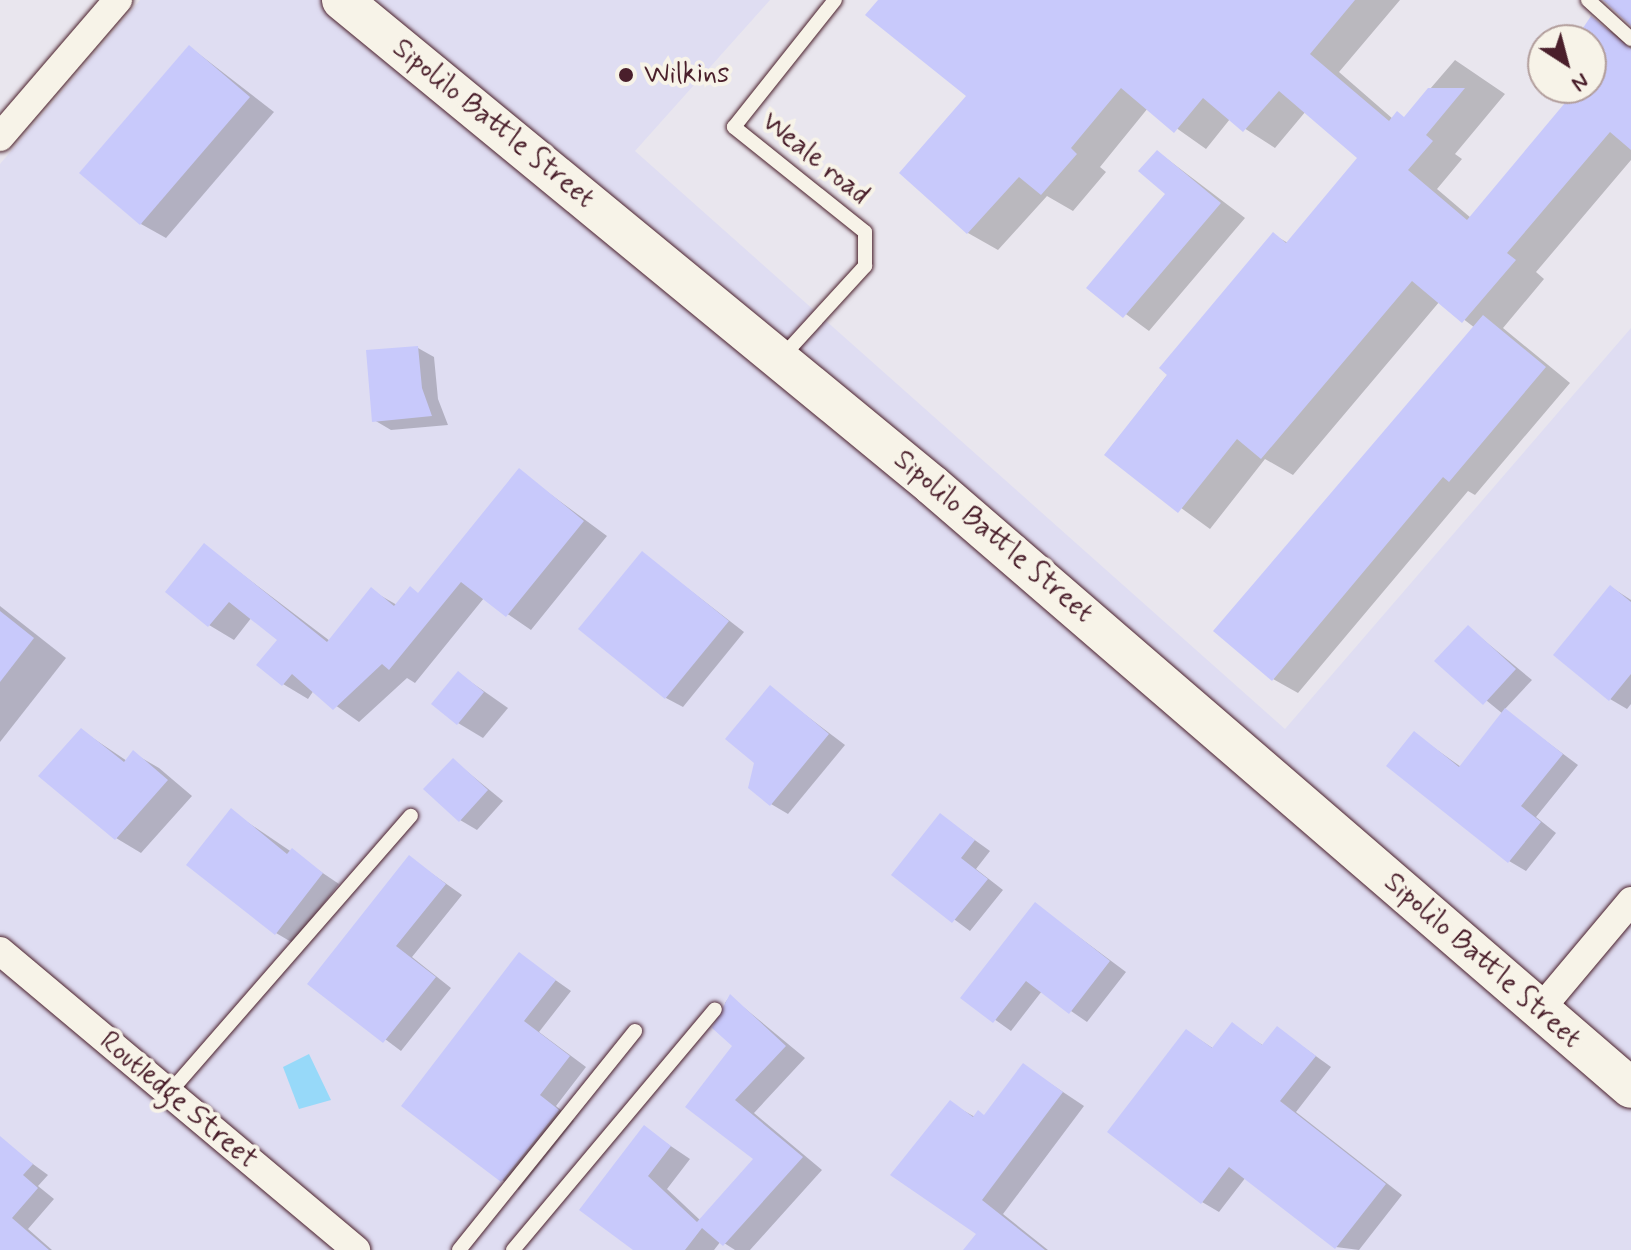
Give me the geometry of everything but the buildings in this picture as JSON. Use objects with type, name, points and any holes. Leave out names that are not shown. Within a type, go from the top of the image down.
[{"type":"main road","name":"Sipolilo Battle Street","points":[[342,0],[780,359],[1123,648],[1538,1012],[1631,1088]]},
{"type":"street","points":[[0,137],[118,0]]},
{"type":"street","points":[[1538,1012],[1631,901]]},
{"type":"street","name":"Routledge Street","points":[[0,951],[356,1250]]},
{"type":"lane","name":"Weale road","points":[[780,359],[865,266],[865,232],[734,127],[835,0]]},
{"type":"lane","points":[[1588,0],[1631,39]]},
{"type":"lane","points":[[169,1093],[411,816]]},
{"type":"lane","points":[[513,1250],[715,1009]]},
{"type":"lane","points":[[459,1250],[635,1031]]},
{"type":"shaded area","points":[[140,0],[770,0],[635,151],[1285,729],[1631,328],[1631,1250],[0,1250],[0,164]]},
{"type":"water","points":[[309,1054],[331,1100],[299,1109],[283,1067]]},
{"type":"place","name":"Wilkins","points":[[626,75]]}]
